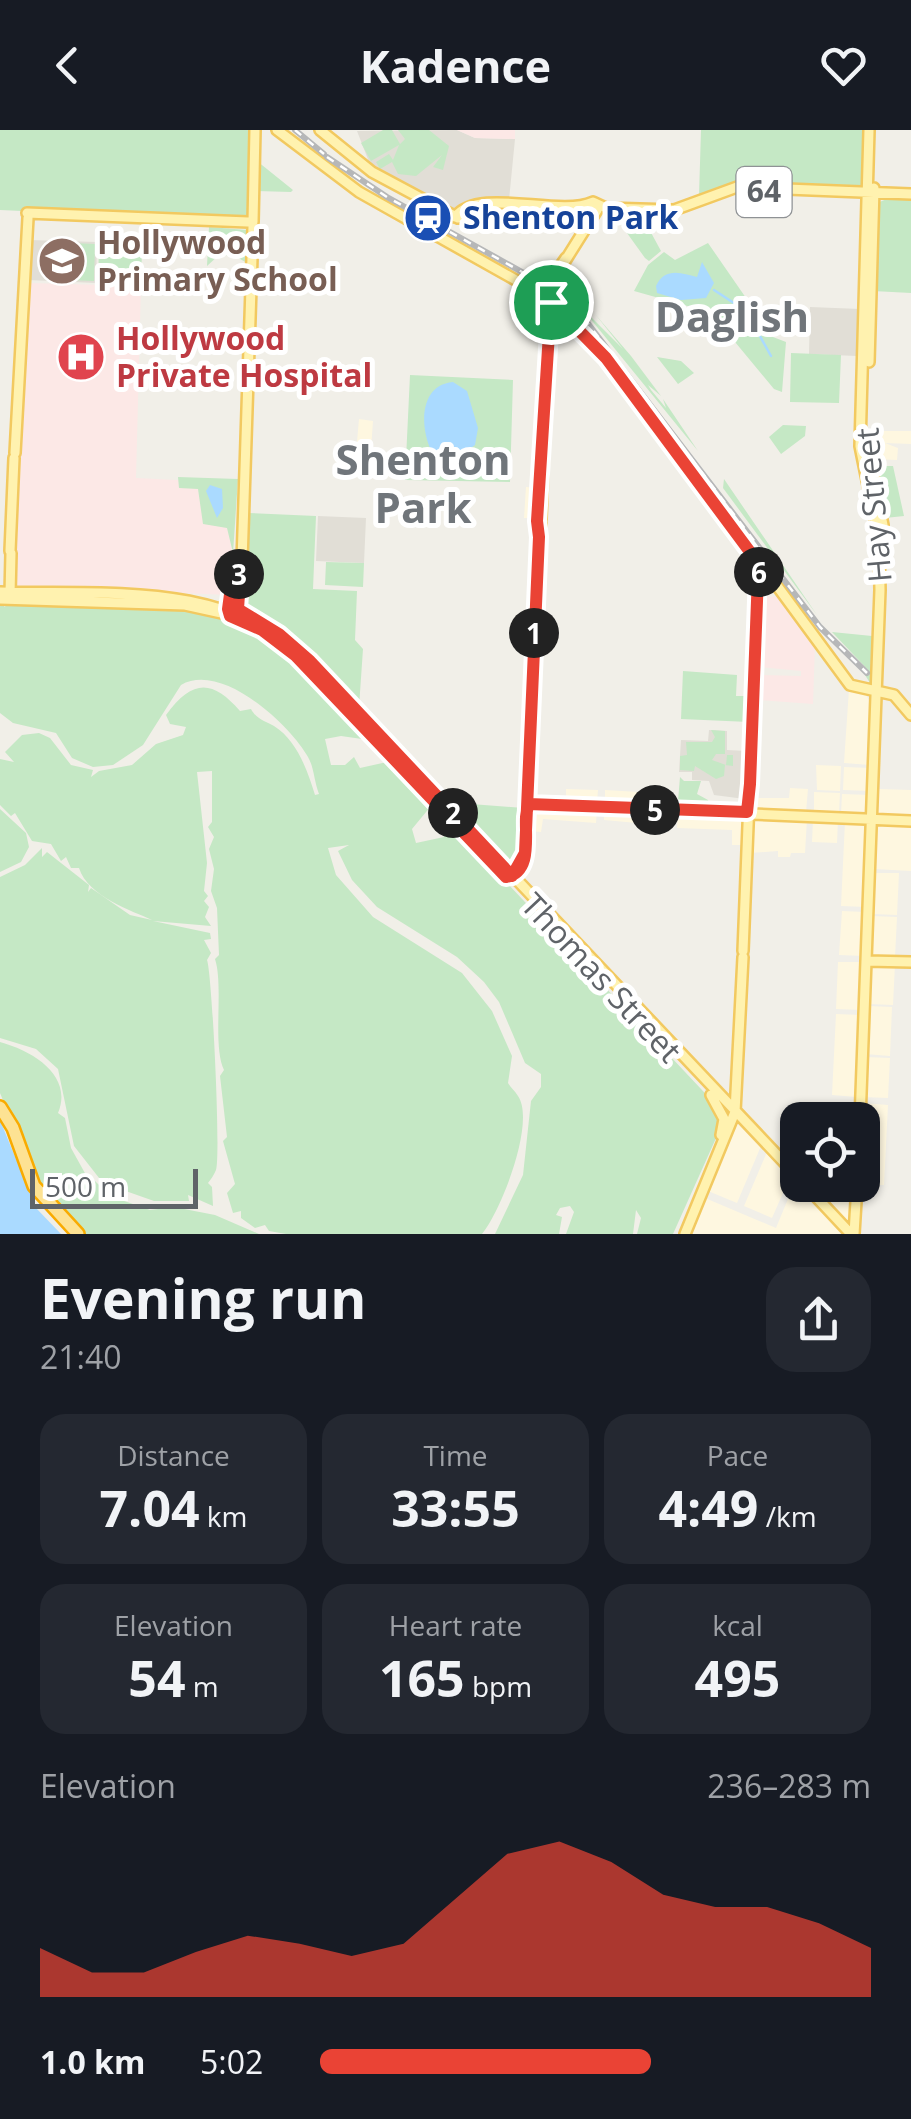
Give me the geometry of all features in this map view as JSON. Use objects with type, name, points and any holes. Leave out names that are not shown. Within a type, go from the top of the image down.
[{"type":"highway","points":[[0,1109],[31,1185],[76,1234]]},
{"type":"main road","points":[[277,130],[368,197],[546,298],[606,358],[852,687],[882,685],[896,693],[911,712]]},
{"type":"main road","points":[[322,130],[373,170],[459,216],[554,208]]},
{"type":"main road","points":[[872,130],[872,196]]},
{"type":"main road","name":"Hay Street","points":[[872,130],[860,454],[880,546],[875,687]]},
{"type":"main road","points":[[227,611],[238,560],[255,131]]},
{"type":"main road","name":"64","points":[[591,209],[679,212],[727,188],[911,196]]},
{"type":"main road","name":"64","points":[[824,192],[849,191],[872,196]]},
{"type":"main road","points":[[459,216],[516,198],[526,205]]},
{"type":"main road","points":[[500,204],[591,209],[584,230],[546,298],[549,320],[525,853],[510,878]]},
{"type":"main road","points":[[6,595],[11,580],[28,217],[250,223]]},
{"type":"main road","points":[[0,455],[15,455]]},
{"type":"main road","points":[[682,1234],[733,1112],[746,813],[763,570]]},
{"type":"main road","points":[[6,595],[24,600],[185,605],[227,611]]},
{"type":"main road","points":[[6,595],[177,598],[227,611]]},
{"type":"main road","points":[[233,596],[238,609],[247,616]]},
{"type":"main road","name":"Thomas Street","points":[[227,611],[247,616],[279,634],[310,661],[710,1095],[733,1112]]},
{"type":"main road","name":"Thomas Street","points":[[227,611],[262,630],[296,656],[659,1026],[780,1161]]},
{"type":"main road","points":[[814,636],[856,686],[896,693]]},
{"type":"main road","points":[[861,1102],[870,960],[875,687]]},
{"type":"main road","points":[[875,687],[894,696],[911,712]]},
{"type":"main road","points":[[450,810],[451,804],[460,801]]},
{"type":"main road","points":[[527,802],[911,820]]},
{"type":"main road","points":[[870,960],[911,962]]},
{"type":"main road","points":[[710,1095],[724,1119],[718,1143]]},
{"type":"main road","points":[[682,1234],[733,1112]]},
{"type":"main road","name":"Thomas Street","points":[[819,1202],[850,1234]]},
{"type":"main road","points":[[850,1234],[854,1202]]},
{"type":"shaded area","points":[[457,130],[475,138],[515,139],[509,200],[457,212],[448,209],[369,162],[357,131]]},
{"type":"shaded area","points":[[457,130],[515,130],[515,139],[475,138]]},
{"type":"shaded area","name":"Hollywood Primary School","points":[[29,240],[97,242],[96,283],[28,280]]},
{"type":"shaded area","points":[[29,283],[141,286],[136,478],[238,483],[228,595],[14,586],[23,318]]},
{"type":"shaded area","points":[[810,307],[860,309],[857,356],[809,354]]},
{"type":"shaded area","points":[[359,419],[373,421],[369,477],[354,476]]},
{"type":"shaded area","points":[[869,431],[911,431],[911,444],[885,443],[898,448],[897,460],[873,459]]},
{"type":"shaded area","points":[[526,487],[538,488],[536,518],[524,518]]},
{"type":"shaded area","points":[[318,516],[366,518],[364,563],[316,561]]},
{"type":"shaded area","points":[[762,596],[781,597],[815,644],[813,704],[757,700],[758,675],[801,676],[801,671],[758,667]]},
{"type":"shaded area","points":[[849,689],[866,695],[871,704],[870,765],[844,763]]},
{"type":"shaded area","points":[[709,730],[727,731],[727,750],[747,751],[745,799],[714,795],[709,781],[692,780],[692,772],[679,772],[681,740],[708,741]]},
{"type":"shaded area","points":[[816,765],[841,766],[840,791],[817,790]]},
{"type":"shaded area","points":[[844,767],[870,768],[871,791],[843,790]]},
{"type":"shaded area","points":[[790,788],[808,789],[806,812],[752,810],[753,798],[789,798]]},
{"type":"shaded area","points":[[566,789],[598,790],[597,802],[566,801]]},
{"type":"shaded area","points":[[879,789],[911,790],[911,817],[877,815]]},
{"type":"shaded area","points":[[605,790],[672,794],[671,805],[605,803]]},
{"type":"shaded area","points":[[814,792],[840,793],[839,814],[814,813]]},
{"type":"shaded area","points":[[842,794],[871,795],[870,815],[841,814]]},
{"type":"shaded area","points":[[530,808],[597,810],[596,823],[543,819],[541,832],[529,831]]},
{"type":"shaded area","points":[[604,810],[669,813],[670,826],[604,820]]},
{"type":"shaded area","points":[[678,814],[743,816],[744,845],[732,845],[732,830],[677,828]]},
{"type":"shaded area","points":[[751,817],[807,819],[805,853],[778,857],[778,851],[750,853]]},
{"type":"shaded area","points":[[813,820],[838,820],[837,843],[812,842]]},
{"type":"shaded area","points":[[845,821],[870,822],[866,907],[841,906]]},
{"type":"shaded area","points":[[876,822],[911,824],[911,871],[874,869]]},
{"type":"shaded area","points":[[874,873],[899,873],[897,915],[872,914]]},
{"type":"shaded area","points":[[842,911],[865,912],[864,956],[839,955]]},
{"type":"shaded area","points":[[872,916],[897,917],[895,957],[870,956]]},
{"type":"shaded area","points":[[838,962],[863,962],[861,1010],[836,1009]]},
{"type":"shaded area","points":[[870,963],[895,964],[893,1005],[868,1004]]},
{"type":"shaded area","points":[[868,1006],[892,1007],[890,1056],[865,1054]]},
{"type":"shaded area","points":[[836,1014],[861,1015],[857,1097],[832,1095]]},
{"type":"shaded area","points":[[865,1057],[890,1058],[888,1098],[863,1097]]},
{"type":"shaded area","points":[[880,1104],[888,1105],[884,1185],[880,1185]]},
{"type":"shaded area","points":[[737,1123],[761,1146],[737,1203],[708,1191]]},
{"type":"shaded area","points":[[767,1152],[780,1166],[780,1200],[772,1218],[744,1206]]},
{"type":"shaded area","points":[[705,1198],[776,1228],[787,1202],[813,1202],[841,1234],[690,1234]]},
{"type":"shaded area","points":[[827,1202],[852,1202],[851,1230]]},
{"type":"green space","points":[[0,130],[253,130],[248,215],[242,221],[0,210]]},
{"type":"green space","points":[[383,130],[392,130],[400,144],[405,139],[398,130],[429,130],[449,146],[443,170],[433,167],[442,155],[416,176],[398,174],[392,162],[380,169],[376,162],[389,154],[393,160],[399,145],[371,161],[361,143]]},
{"type":"green space","points":[[701,130],[867,130],[863,185],[850,189],[739,182],[699,196]]},
{"type":"green space","points":[[257,161],[293,190],[256,191]]},
{"type":"green space","points":[[911,199],[911,293],[873,291],[877,203]]},
{"type":"green space","points":[[614,215],[642,216],[661,251],[649,261],[645,258]]},
{"type":"green space","points":[[209,227],[247,230],[247,263],[235,256],[219,255],[207,266]]},
{"type":"green space","points":[[73,243],[95,244],[94,281],[70,280]]},
{"type":"green space","points":[[708,243],[773,337],[786,342],[782,392],[774,389],[716,319],[698,309],[634,291],[648,265],[664,252],[675,260]]},
{"type":"green space","points":[[99,248],[142,250],[141,283],[98,282]]},
{"type":"green space","points":[[561,302],[609,353],[679,444],[675,446]]},
{"type":"green space","points":[[580,306],[623,349],[595,314],[631,356],[661,396],[648,385],[651,390],[666,408],[663,399],[698,451]]},
{"type":"green space","points":[[791,353],[841,355],[839,403],[790,402]]},
{"type":"green space","points":[[657,357],[681,361],[694,373],[678,384]]},
{"type":"green space","points":[[410,375],[513,380],[510,482],[405,480]]},
{"type":"green space","points":[[783,425],[806,426],[805,436],[781,454],[769,437]]},
{"type":"green space","points":[[873,466],[893,466],[904,516],[885,518]]},
{"type":"green space","points":[[178,477],[238,479],[233,553],[227,528],[203,524],[198,489],[179,488]]},
{"type":"green space","points":[[724,479],[817,615],[723,488]]},
{"type":"green space","points":[[248,513],[316,516],[313,589],[357,591],[355,640],[363,649],[359,707],[303,649],[242,608]]},
{"type":"green space","points":[[326,562],[364,563],[363,587],[325,585]]},
{"type":"green space","points":[[7,602],[114,603],[186,610],[254,631],[284,650],[285,658],[312,682],[362,739],[325,739],[331,765],[345,765],[354,757],[360,768],[387,762],[431,806],[412,829],[416,843],[444,837],[440,819],[444,816],[718,1107],[721,1127],[673,1234],[637,1234],[641,1218],[636,1210],[633,1234],[566,1234],[574,1212],[570,1206],[560,1208],[556,1215],[562,1217],[559,1234],[495,1234],[523,1175],[531,1101],[541,1087],[541,1074],[525,1063],[499,1002],[484,982],[457,957],[377,907],[352,880],[338,851],[349,845],[328,848],[336,875],[373,917],[462,973],[492,1011],[512,1056],[508,1083],[522,1108],[523,1125],[514,1166],[482,1234],[286,1234],[269,1231],[265,1225],[255,1228],[241,1218],[241,1211],[233,1213],[227,1193],[235,1184],[223,1141],[227,1137],[220,1076],[224,1070],[219,1046],[215,959],[219,955],[217,908],[211,891],[214,869],[209,849],[214,837],[208,827],[212,822],[212,771],[197,772],[207,863],[204,891],[208,896],[204,901],[209,907],[205,917],[211,926],[153,921],[210,933],[211,939],[204,940],[211,953],[207,960],[217,1100],[216,1170],[208,1183],[212,1187],[213,1206],[188,1195],[189,1201],[154,1201],[103,1183],[74,1146],[58,1069],[36,1049],[0,1038],[0,877],[25,865],[42,848],[42,857],[47,852],[89,885],[88,892],[91,888],[101,895],[79,868],[71,868],[66,857],[61,861],[51,844],[32,841],[15,813],[11,816],[0,805],[0,759],[14,762],[5,752],[22,735],[39,733],[50,738],[71,765],[93,770],[91,777],[99,771],[132,765],[156,744],[183,735],[186,727],[170,724],[166,715],[185,694],[203,688],[221,693],[240,711],[251,709],[282,732],[300,757],[315,795],[319,794],[310,761],[287,729],[253,700],[216,682],[198,680],[181,685],[143,745],[113,765],[93,767],[72,758],[56,733],[13,723],[0,713],[0,603],[5,607]],"holes":[[[102,895],[152,920],[130,915]]]},
{"type":"green space","points":[[832,632],[872,636],[870,683],[865,675],[868,670]]},
{"type":"green space","points":[[683,671],[737,675],[736,696],[750,696],[749,722],[681,719]]},
{"type":"green space","points":[[711,730],[725,731],[725,754],[716,754],[712,760],[726,765],[727,755],[733,755],[733,766],[725,765],[724,776],[716,779],[695,766],[694,771],[680,770],[680,756],[687,755],[686,742],[712,742],[715,737]]},
{"type":"green space","points":[[680,777],[684,781],[701,781],[697,794],[708,800],[710,807],[684,806],[678,801]]},
{"type":"green space","points":[[458,803],[523,808],[522,859],[511,870],[458,815]]},
{"type":"green space","points":[[0,809],[26,833],[29,847],[21,862],[0,872]]},
{"type":"green space","points":[[0,1042],[38,1059],[56,1077],[61,1100],[58,1113],[65,1118],[71,1148],[91,1184],[94,1180],[110,1196],[150,1210],[174,1207],[215,1215],[259,1234],[83,1234],[38,1185],[0,1093]]},
{"type":"water","points":[[702,262],[714,283],[706,298],[681,300],[657,293],[656,286],[664,276],[674,273],[697,277]]},
{"type":"water","points":[[453,382],[467,391],[478,428],[475,445],[461,455],[431,450],[425,430],[428,399],[442,385]]},
{"type":"water","points":[[210,485],[222,489],[223,508],[217,518],[206,491]]},
{"type":"water","points":[[0,1120],[36,1208],[61,1234],[0,1234]]},
{"type":"waterway","points":[[714,290],[746,311],[771,356]]},
{"type":"railway","points":[[295,130],[324,154]]},
{"type":"railway","points":[[327,157],[387,197],[531,277],[583,317],[820,627],[867,673]]},
{"type":"place","name":"Shenton Park","points":[[428,218]]},
{"type":"place","name":"Hollywood Primary School","points":[[62,261]]},
{"type":"place","name":"Hollywood Private Hospital","points":[[81,357]]},
{"type":"district","name":"Daglish","points":[[732,317]]},
{"type":"district","name":"Shenton Park","points":[[423,484]]},
{"type":"route","points":[[551,302],[537,521],[539,537],[532,666],[532,698],[528,787],[529,791],[528,798],[528,802],[528,804],[528,814],[526,817],[525,853],[521,864],[512,873],[512,876],[486,848],[310,661],[279,634],[238,609],[241,564],[234,565],[236,574],[228,609],[232,610],[230,616],[262,630],[296,656],[506,877],[514,875],[524,865],[525,860],[526,817],[528,804],[747,812],[750,784],[758,575],[762,568],[606,358],[551,302]]}]
